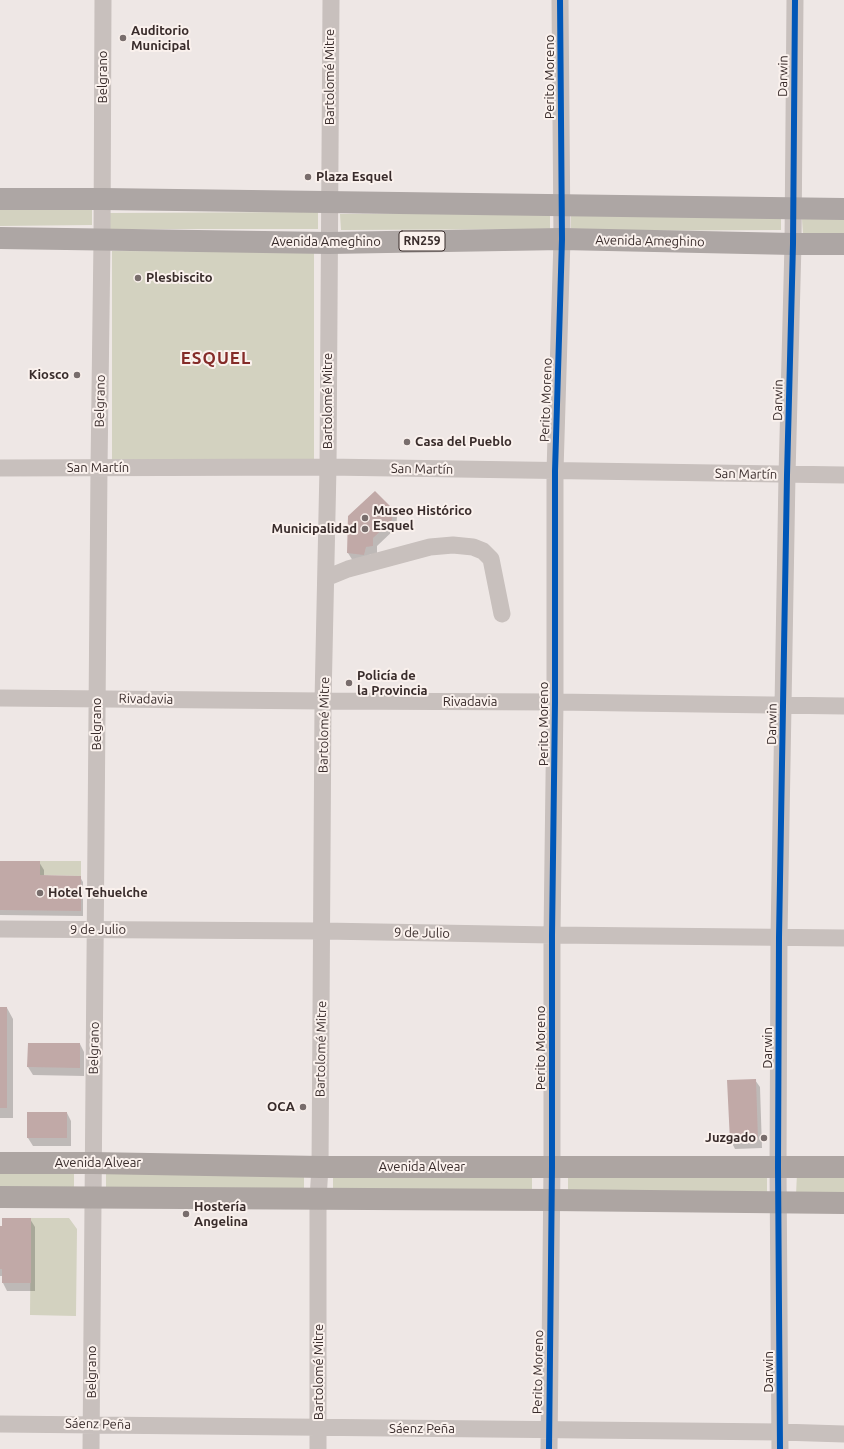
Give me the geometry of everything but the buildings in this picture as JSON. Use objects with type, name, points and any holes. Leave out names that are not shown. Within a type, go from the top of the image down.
[{"type":"highway","points":[[0,199],[102,198],[844,209]]},
{"type":"highway","name":"Avenida Ameghino","points":[[0,238],[329,243],[562,239],[844,244]]},
{"type":"main road","name":"Avenida Alvear","points":[[0,1163],[320,1167],[844,1167]]},
{"type":"main road","points":[[0,1197],[844,1203]]},
{"type":"street","name":"Belgrano","points":[[91,1449],[103,0]]},
{"type":"street","name":"Bartolomé Mitre","points":[[318,1449],[318,1199],[320,1167],[323,931],[323,701],[328,467],[331,0]]},
{"type":"street","name":"Perito Moreno","points":[[549,1449],[548,1429],[552,1200],[555,471],[562,239],[560,0]]},
{"type":"street","name":"Darwin","points":[[780,1449],[778,1167],[779,937],[787,475],[793,244],[796,0]]},
{"type":"street","name":"San Martín","points":[[0,468],[328,467],[844,475]]},
{"type":"street","points":[[326,578],[348,569],[430,547],[453,545],[473,546],[483,551],[491,559],[502,614]]},
{"type":"street","name":"Rivadavia","points":[[0,698],[555,702],[844,706]]},
{"type":"street","name":"9 de Julio","points":[[0,929],[323,931],[844,938]]},
{"type":"street","name":"Sáenz Peña","points":[[0,1424],[548,1429],[844,1434]]},
{"type":"green space","points":[[0,209],[92,209],[92,225],[0,226]]},
{"type":"green space","points":[[318,212],[318,229],[109,229],[109,213]]},
{"type":"green space","points":[[550,213],[550,229],[341,230],[340,214]]},
{"type":"green space","points":[[781,214],[781,230],[571,231],[571,215]]},
{"type":"green space","points":[[802,219],[844,219],[844,235],[803,235]]},
{"type":"green space","points":[[112,251],[314,252],[314,469],[112,468]]},
{"type":"green space","points":[[40,861],[81,861],[81,876],[40,875]]},
{"type":"green space","points":[[0,1168],[74,1169],[74,1191],[0,1190]]},
{"type":"green space","points":[[106,1169],[304,1170],[304,1192],[106,1191]]},
{"type":"green space","points":[[333,1171],[532,1173],[532,1194],[333,1193]]},
{"type":"green space","points":[[568,1173],[767,1174],[767,1196],[568,1195]]},
{"type":"green space","points":[[797,1173],[844,1173],[844,1195],[796,1195]]},
{"type":"green space","points":[[31,1218],[69,1218],[77,1229],[76,1316],[30,1315]]},
{"type":"cycle path","points":[[549,1449],[555,702],[555,471],[562,239],[560,0]]},
{"type":"cycle path","points":[[780,1449],[778,1167],[779,937],[787,475],[793,244],[795,0]]},
{"type":"place","name":"Auditorio Municipal","points":[[123,38]]},
{"type":"place","name":"Plaza Esquel","points":[[308,177]]},
{"type":"place","name":"Plesbiscito","points":[[138,278]]},
{"type":"place","name":"Kiosco","points":[[77,375]]},
{"type":"place","name":"Casa del Pueblo","points":[[407,442]]},
{"type":"place","name":"Museo Histórico Esquel","points":[[365,518]]},
{"type":"place","name":"Municipalidad","points":[[365,529]]},
{"type":"place","name":"Policía de la Provincia","points":[[349,683]]},
{"type":"place","name":"Hotel Tehuelche","points":[[40,893]]},
{"type":"place","name":"OCA","points":[[303,1107]]},
{"type":"place","name":"Juzgado","points":[[764,1138]]},
{"type":"place","name":"Hostería Angelina","points":[[186,1214]]},
{"type":"district","name":"ESQUEL","points":[[216,358]]}]
